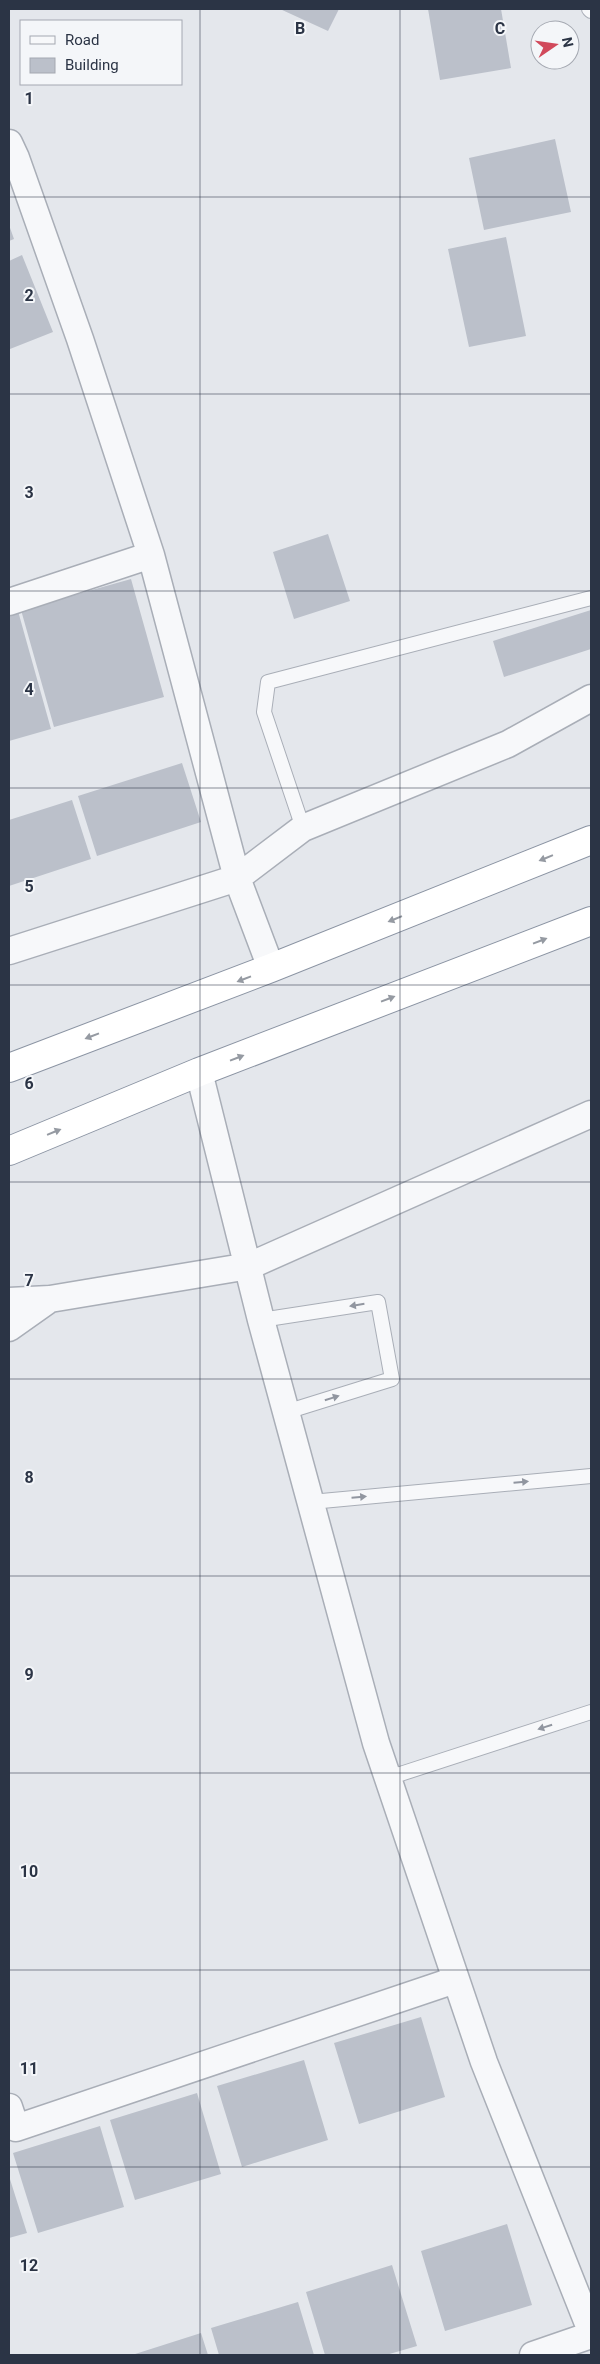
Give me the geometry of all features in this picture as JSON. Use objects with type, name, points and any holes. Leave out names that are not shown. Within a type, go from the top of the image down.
[{"type":"highway","points":[[9,1068],[271,968],[591,840]]},
{"type":"highway","points":[[9,1151],[199,1072],[591,921]]},
{"type":"street","points":[[11,153],[80,339],[151,554],[237,878],[271,968]]},
{"type":"street","points":[[9,602],[151,554]]},
{"type":"street","points":[[9,951],[237,878],[304,828],[508,744],[591,698]]},
{"type":"street","points":[[199,1072],[261,1320],[388,1778],[484,2062],[591,2333],[533,2355]]},
{"type":"street","points":[[9,1301],[50,1299],[249,1266],[591,1114]]},
{"type":"street","points":[[9,1328],[50,1299]]},
{"type":"street","points":[[11,2122],[455,1980]]},
{"type":"lane","points":[[304,828],[264,712],[268,682],[591,598]]},
{"type":"lane","points":[[261,1320],[378,1302],[392,1379],[286,1412]]},
{"type":"lane","points":[[311,1502],[591,1476]]},
{"type":"lane","points":[[388,1778],[591,1712]]},
{"type":"building","points":[[280,9],[339,9],[328,31]]},
{"type":"building","points":[[428,9],[501,9],[511,68],[440,80]]},
{"type":"building","points":[[555,139],[571,212],[484,230],[469,158]]},
{"type":"building","points":[[9,225],[14,239],[9,241]]},
{"type":"building","points":[[506,237],[526,336],[469,347],[448,249]]},
{"type":"building","points":[[22,255],[53,332],[10,349],[9,261]]},
{"type":"building","points":[[328,534],[350,601],[294,619],[273,552]]},
{"type":"building","points":[[131,579],[164,697],[54,727],[21,610]]},
{"type":"building","points":[[591,610],[591,649],[504,677],[493,641]]},
{"type":"building","points":[[18,611],[51,729],[9,741],[9,614]]},
{"type":"building","points":[[182,763],[201,822],[97,856],[78,796]]},
{"type":"building","points":[[72,800],[91,859],[9,886],[9,820]]},
{"type":"building","points":[[421,2017],[445,2097],[359,2124],[334,2043]]},
{"type":"building","points":[[304,2060],[328,2140],[242,2167],[217,2086]]},
{"type":"building","points":[[197,2093],[221,2174],[135,2200],[110,2120]]},
{"type":"building","points":[[100,2126],[124,2207],[38,2233],[13,2153]]},
{"type":"building","points":[[9,2176],[27,2233],[9,2238]]},
{"type":"building","points":[[507,2224],[532,2305],[445,2331],[421,2251]]},
{"type":"building","points":[[392,2265],[417,2346],[386,2355],[325,2355],[306,2292]]},
{"type":"building","points":[[298,2302],[314,2355],[219,2355],[211,2328]]},
{"type":"building","points":[[201,2333],[208,2355],[132,2355]]}]
